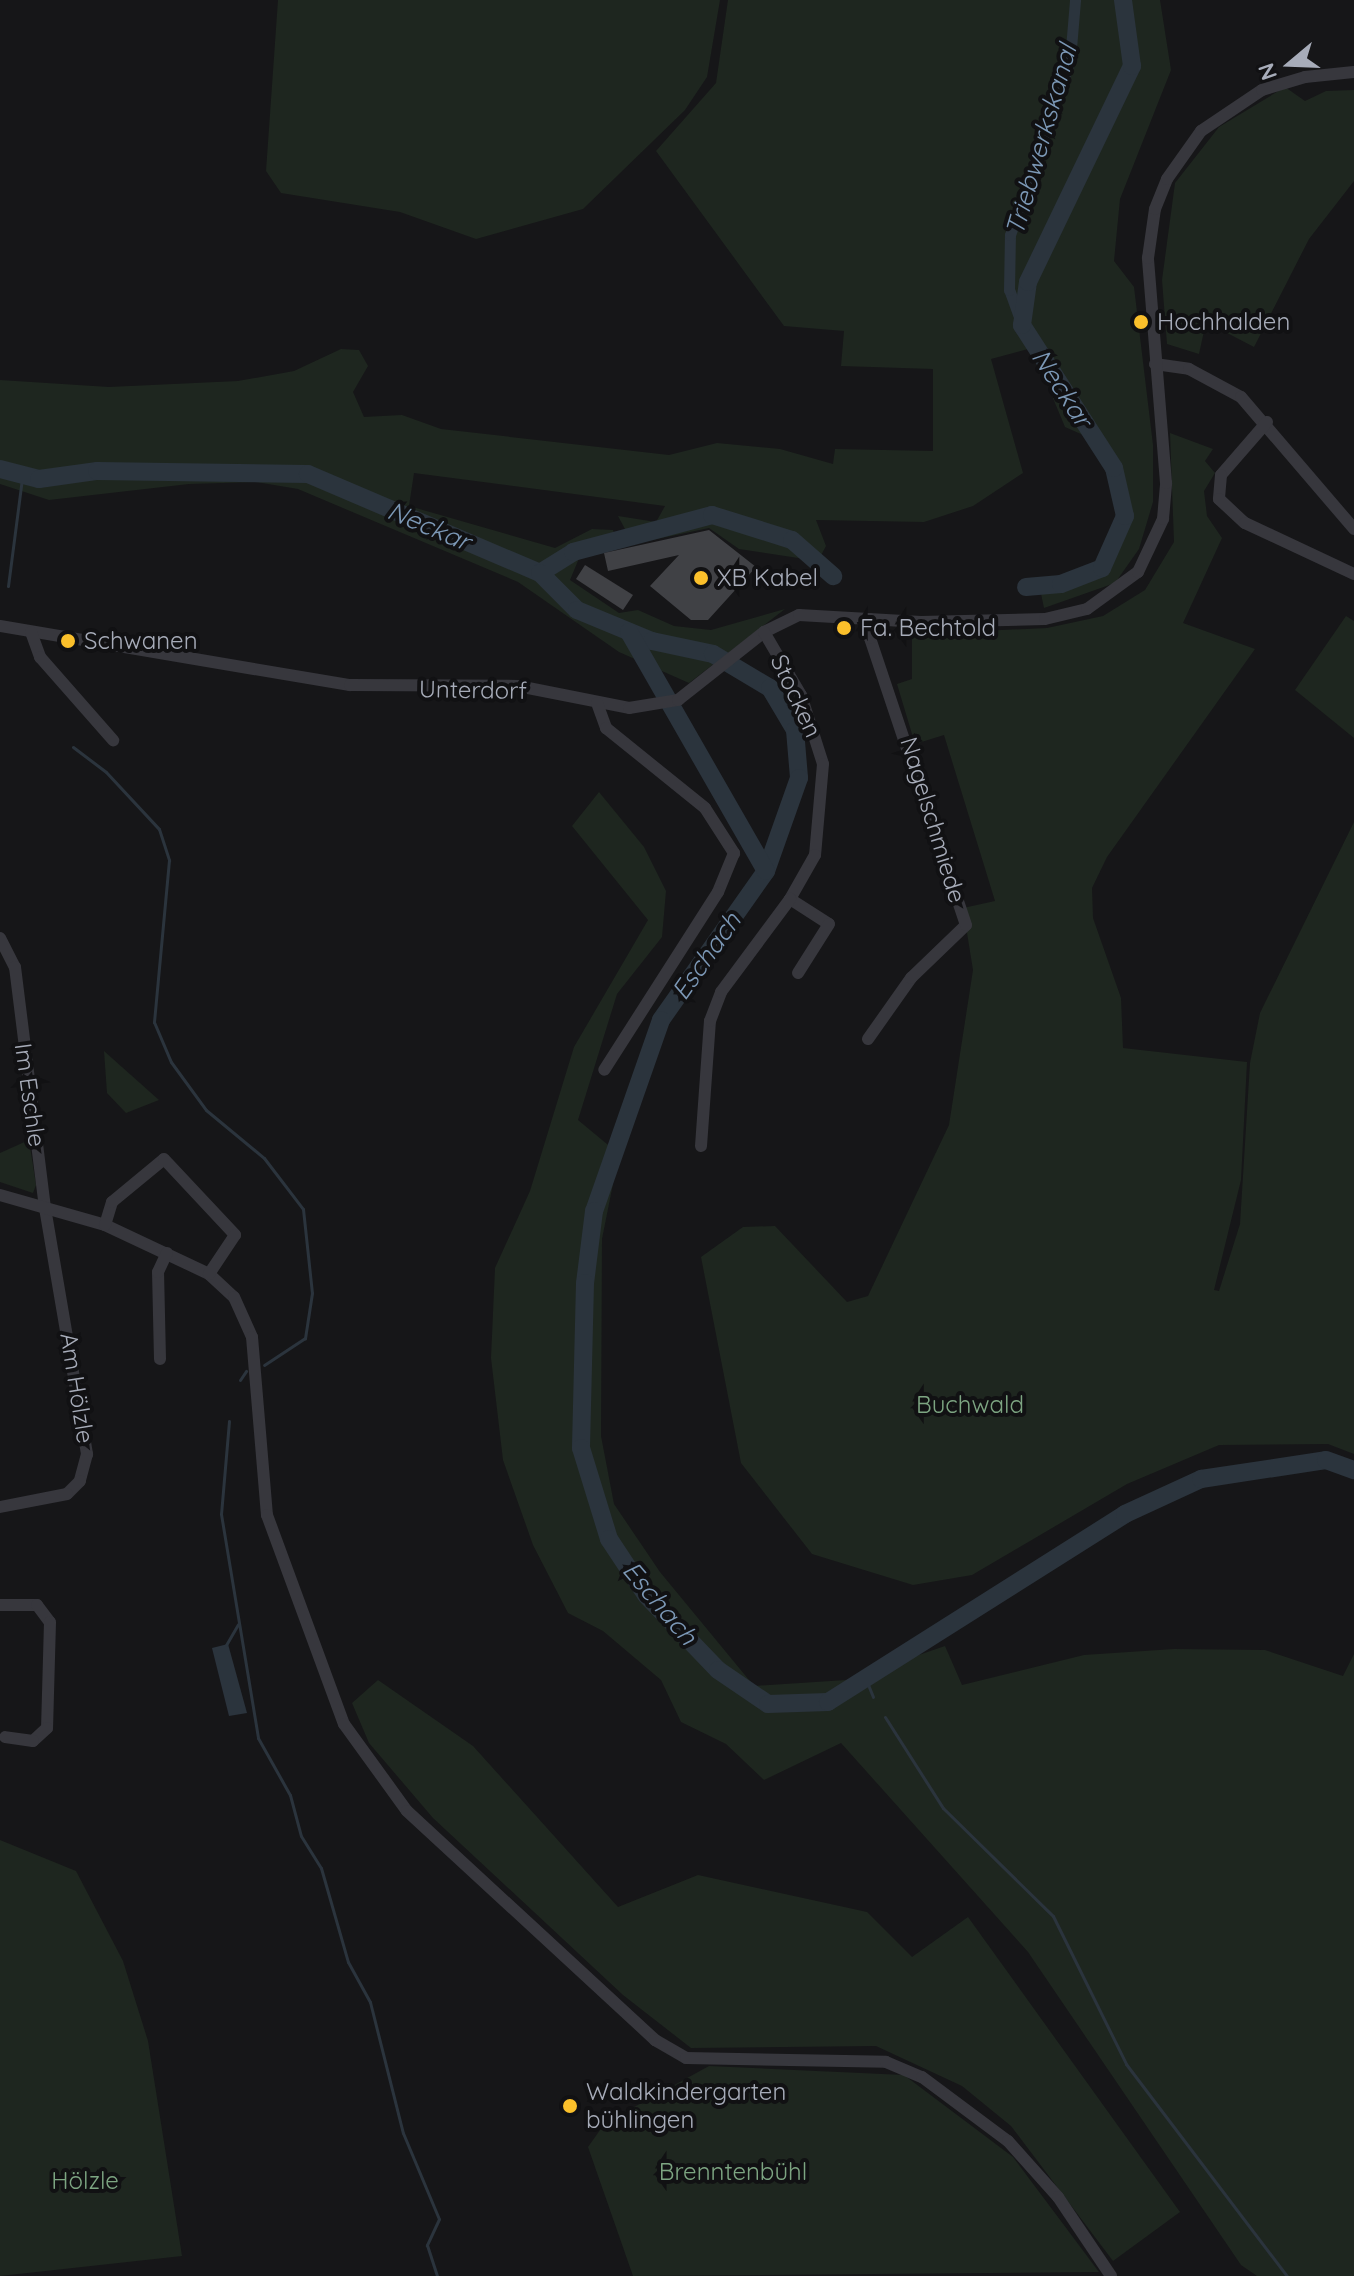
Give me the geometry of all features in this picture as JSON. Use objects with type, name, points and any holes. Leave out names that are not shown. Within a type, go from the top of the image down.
[{"type":"street","name":"Unterdorf","points":[[0,626],[350,685],[518,686],[597,703],[659,706],[674,701],[717,673],[764,632],[799,615],[921,622],[1073,614],[1102,603],[1138,572],[1158,536],[1165,504],[1149,239],[1155,209],[1184,154],[1222,114],[1262,90],[1354,72]]},
{"type":"street","points":[[1155,364],[1189,369],[1241,397],[1267,422],[1354,529]]},
{"type":"street","points":[[1267,422],[1221,475],[1219,499],[1245,523],[1354,574]]},
{"type":"street","name":"Nagelschmiede","points":[[868,1039],[911,978],[966,925],[870,638],[870,619]]},
{"type":"street","points":[[31,632],[40,657],[113,740]]},
{"type":"street","name":"Stocken","points":[[701,1146],[710,1021],[721,992],[790,899],[815,855],[823,764],[801,695],[764,632]]},
{"type":"street","points":[[597,703],[606,728],[705,808],[734,853],[718,892],[604,1070]]},
{"type":"street","points":[[790,899],[829,924],[798,973]]},
{"type":"street","name":"Im Eschle","points":[[0,938],[15,967],[45,1208]]},
{"type":"street","points":[[105,1225],[112,1202],[164,1159],[235,1235],[209,1274]]},
{"type":"street","points":[[0,1195],[105,1225],[209,1274],[234,1297],[252,1337],[267,1515],[344,1724],[407,1811],[655,2040],[686,2058],[886,2062],[922,2077],[1008,2141],[1058,2197],[1111,2276]]},
{"type":"street","name":"Am Hölzle","points":[[0,1507],[67,1494],[80,1481],[87,1454],[45,1208]]},
{"type":"street","points":[[160,1359],[158,1272],[167,1253]]},
{"type":"street","points":[[0,1605],[37,1605],[50,1622],[47,1728],[33,1741],[5,1737]]},
{"type":"green space","points":[[278,0],[720,0],[707,77],[685,110],[583,209],[476,239],[400,212],[281,193],[266,171]]},
{"type":"green space","points":[[728,0],[1160,0],[1171,70],[1120,199],[1114,261],[1134,287],[1153,445],[1153,502],[1139,549],[1115,583],[1044,608],[1039,584],[1097,569],[1115,544],[1121,508],[1116,482],[1090,438],[1065,427],[1032,348],[991,359],[1023,473],[973,506],[924,522],[816,520],[826,546],[818,561],[739,549],[709,528],[633,544],[618,516],[656,522],[665,506],[414,473],[409,506],[555,548],[592,529],[613,530],[619,546],[580,556],[570,580],[619,613],[638,610],[674,626],[711,630],[785,609],[689,683],[619,652],[518,582],[298,489],[256,482],[189,484],[49,500],[0,484],[0,380],[109,387],[238,381],[294,371],[341,349],[359,350],[368,366],[353,392],[364,417],[402,415],[441,429],[669,455],[717,443],[780,449],[833,464],[835,449],[933,451],[933,369],[841,366],[844,331],[784,326],[656,151],[716,83]]},
{"type":"green space","points":[[1285,87],[1305,101],[1326,91],[1354,90],[1354,181],[1309,239],[1254,347],[1206,322],[1199,354],[1167,344],[1162,280],[1175,183],[1219,127]]},
{"type":"green space","name":"Buchwald","points":[[1170,433],[1213,449],[1205,461],[1215,473],[1204,491],[1207,516],[1222,538],[1183,623],[1255,649],[1107,857],[1092,888],[1093,918],[1121,998],[1123,1048],[1247,1062],[1241,1180],[1214,1290],[1219,1291],[1240,1224],[1250,1063],[1260,1013],[1354,822],[1354,1454],[1328,1444],[1219,1445],[1127,1484],[972,1575],[913,1585],[812,1554],[741,1463],[701,1257],[743,1227],[775,1226],[847,1302],[868,1296],[949,1125],[973,970],[963,908],[995,901],[944,735],[915,744],[897,684],[912,679],[912,634],[1047,628],[1103,616],[1145,590],[1174,542]]},
{"type":"green space","points":[[1346,616],[1354,621],[1354,738],[1295,690]]},
{"type":"green space","points":[[599,792],[644,847],[666,891],[662,937],[617,994],[578,1120],[619,1154],[602,1239],[601,1436],[614,1504],[660,1572],[754,1686],[846,1680],[945,1646],[962,1685],[1084,1655],[1174,1649],[1265,1650],[1343,1676],[1354,1654],[1354,2276],[1257,2276],[1241,2265],[1028,1952],[841,1743],[764,1780],[726,1744],[681,1722],[661,1680],[603,1631],[568,1613],[533,1545],[503,1460],[491,1358],[495,1268],[530,1191],[574,1047],[648,920],[572,826]]},
{"type":"green space","points":[[104,1051],[159,1100],[126,1113],[107,1093]]},
{"type":"green space","points":[[29,1140],[36,1185],[33,1193],[0,1182],[0,1153]]},
{"type":"green space","points":[[378,1680],[473,1746],[618,1907],[698,1875],[867,1912],[912,1957],[968,1917],[1180,2212],[1113,2261],[1011,2126],[962,2086],[876,2046],[691,2048],[623,1995],[433,1818],[369,1743],[352,1703]]},
{"type":"green space","name":"Hölzle","points":[[0,1840],[76,1871],[123,1961],[148,2041],[182,2256],[0,2276]]},
{"type":"green space","name":"Brenntenbühl","points":[[709,2066],[904,2075],[1013,2157],[1099,2272],[633,2276],[588,2147],[605,2123]]},
{"type":"shaded area","points":[[228,1644],[247,1713],[229,1716],[212,1648]]},
{"type":"building","name":"XB Kabel","points":[[709,530],[756,567],[708,620],[691,620],[650,586],[679,555],[608,571],[604,553]]},
{"type":"building","points":[[585,565],[633,595],[623,610],[576,579]]},
{"type":"waterway","name":"Triebwerkskanal","points":[[1022,325],[1009,290],[1010,235],[1070,60],[1075,0]]},
{"type":"waterway","name":"Triebwerkskanal","points":[[1026,587],[1061,584],[1102,568],[1125,516],[1114,468],[1022,325],[1028,282],[1132,66],[1123,0]]},
{"type":"waterway","name":"Neckar","points":[[0,469],[39,479],[97,471],[308,474],[540,573],[573,552],[712,515],[792,540],[833,576]]},
{"type":"waterway","points":[[8,586],[22,478]]},
{"type":"waterway","name":"Eschach","points":[[540,573],[577,610],[652,641],[713,654],[770,688],[795,730],[799,778],[766,871],[661,1020],[594,1211],[585,1283],[581,1448],[609,1539],[646,1595],[718,1670],[768,1704],[828,1702],[1125,1514],[1201,1479],[1326,1460],[1354,1470]]},
{"type":"waterway","name":"Eschach","points":[[629,632],[766,871]]},
{"type":"waterway","points":[[73,747],[106,772],[159,829],[169,860],[154,1022],[171,1062],[206,1110],[264,1158],[303,1209],[312,1293],[305,1338],[264,1365]]},
{"type":"waterway","points":[[240,1380],[246,1371]]},
{"type":"waterway","points":[[229,1421],[221,1514],[258,1738],[290,1795],[301,1836],[321,1868],[348,1962],[370,2002],[403,2133],[439,2219],[427,2245],[437,2276]]},
{"type":"waterway","points":[[226,1645],[238,1624]]},
{"type":"waterway","points":[[867,1682],[873,1697]]},
{"type":"waterway","points":[[885,1717],[943,1808],[1053,1916],[1126,2064],[1287,2276]]},
{"type":"place","name":"Hochhalden","points":[[1141,322]]},
{"type":"place","name":"XB Kabel","points":[[701,578]]},
{"type":"place","name":"Fa. Bechtold","points":[[844,628]]},
{"type":"place","name":"Schwanen","points":[[68,641]]},
{"type":"place","name":"Waldkindergarten bühlingen","points":[[570,2106]]}]
